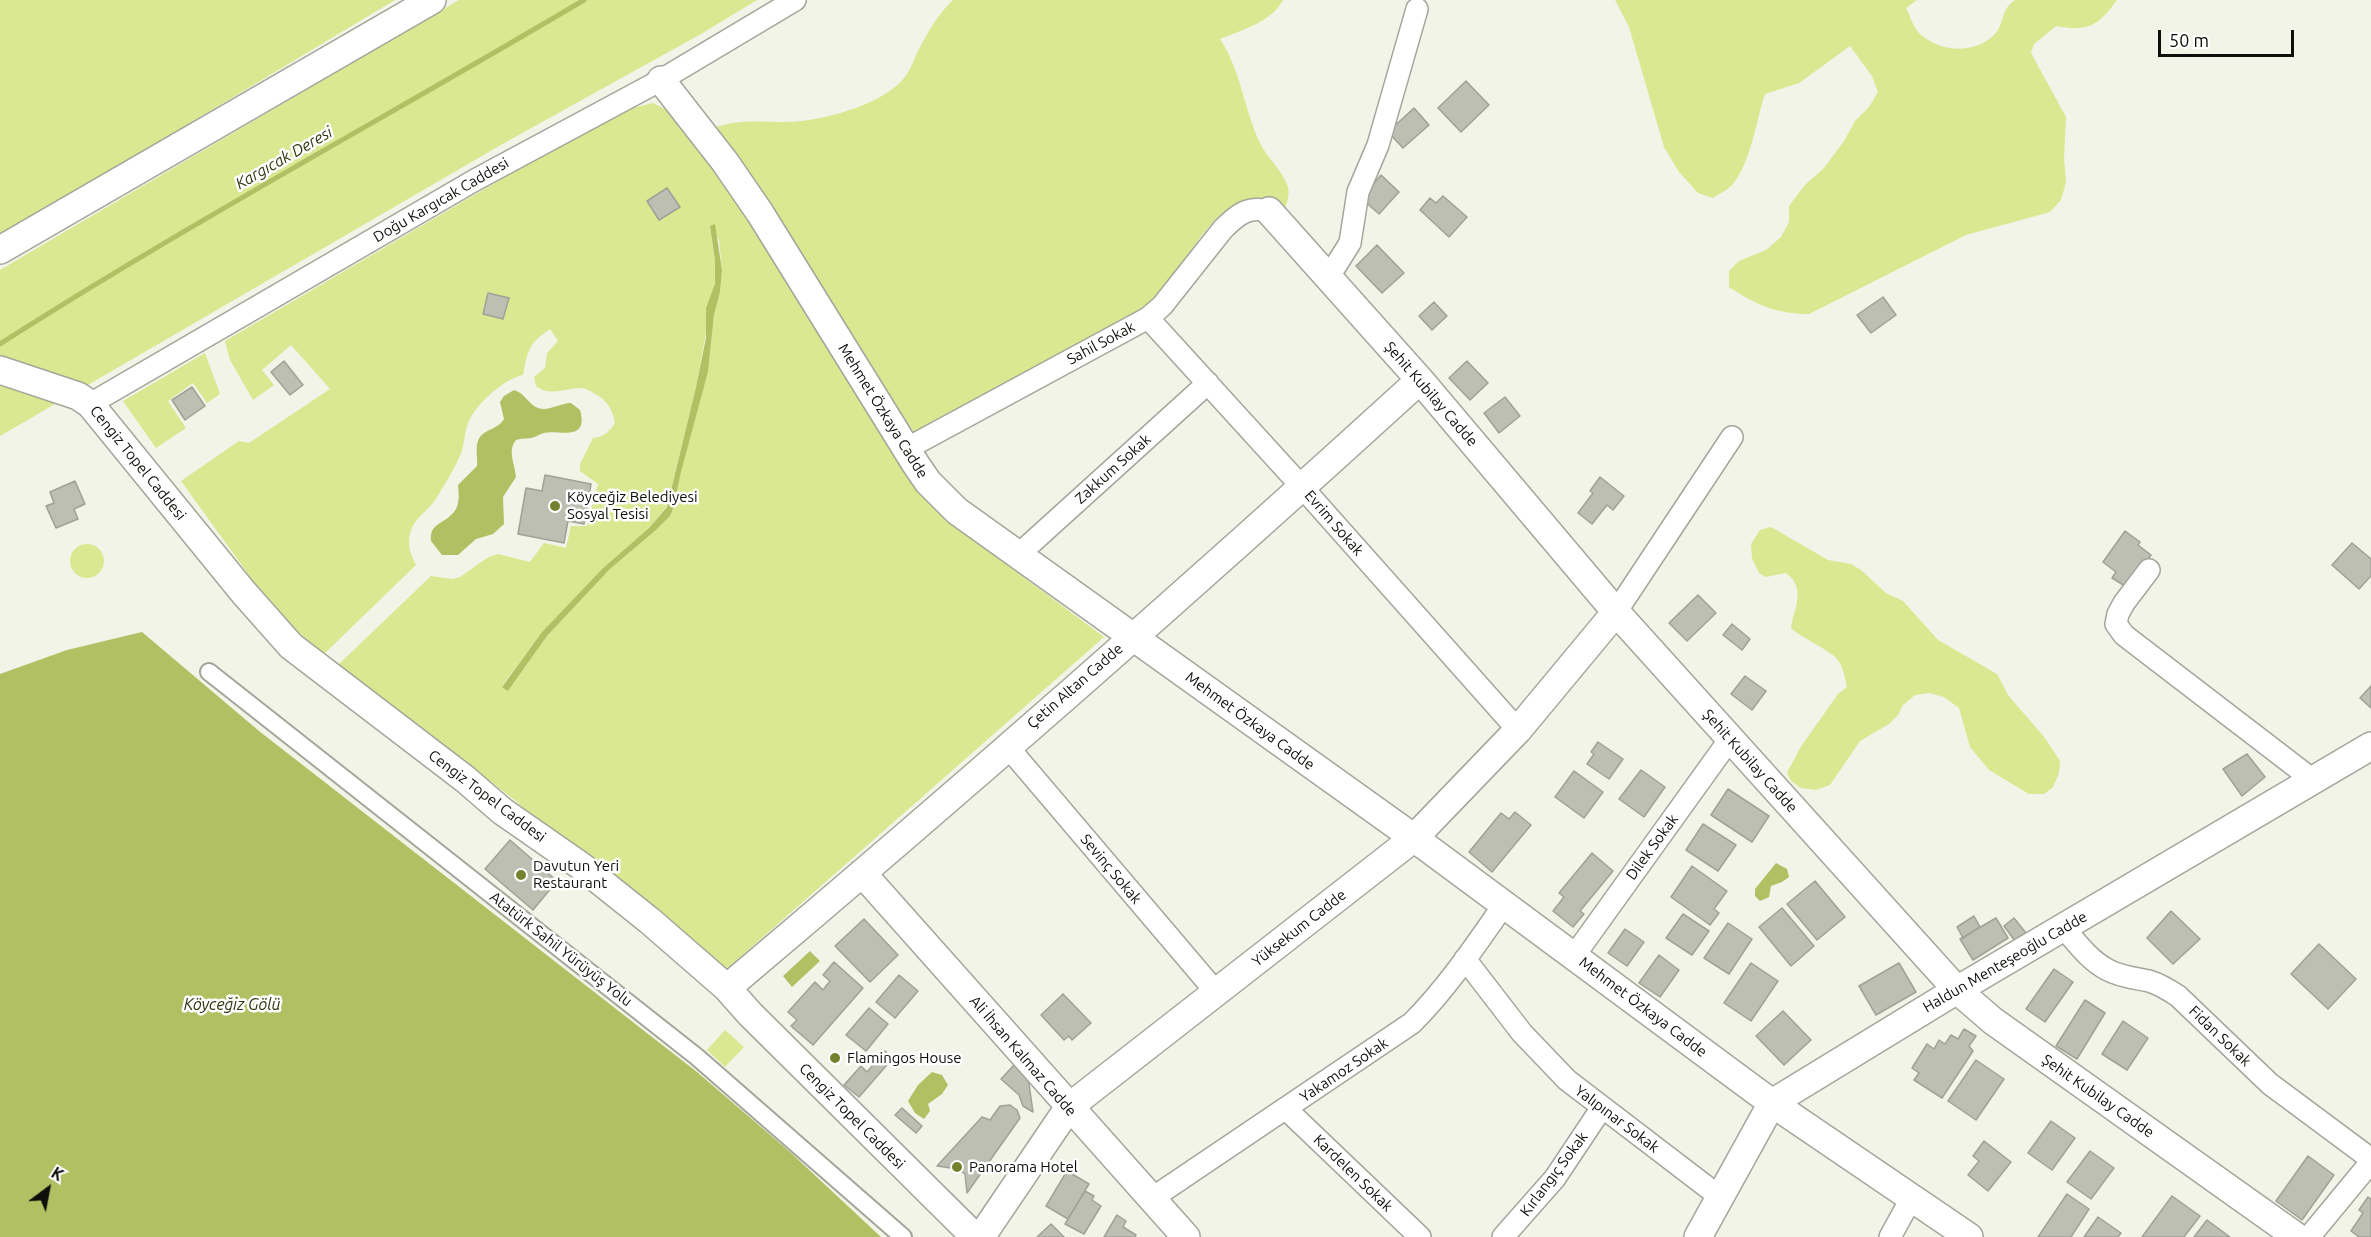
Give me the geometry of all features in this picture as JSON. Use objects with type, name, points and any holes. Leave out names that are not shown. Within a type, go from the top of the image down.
[{"type":"street","points":[[0,250],[432,0]]},
{"type":"street","name":"Doğu Kargıcak Caddesi","points":[[84,400],[475,180],[661,80],[795,0]]},
{"type":"street","points":[[1329,278],[1350,243],[1358,192],[1378,146],[1417,9]]},
{"type":"street","name":"Mehmet Özkaya Cadde","points":[[661,80],[725,162],[754,204],[906,449],[928,482],[950,505],[1414,838],[1503,906],[1773,1103],[1968,1237]]},
{"type":"street","name":"Sahil Sokak","points":[[906,449],[1148,318],[1162,306],[1234,218],[1245,210],[1256,208],[1269,211]]},
{"type":"street","name":"Şehit Kubilay Cadde","points":[[1269,211],[1420,380],[1616,612],[1957,990],[1993,1021],[2298,1237]]},
{"type":"street","name":"Evrim Sokak","points":[[1148,318],[1518,730]]},
{"type":"street","name":"Cengiz Topel Caddesi","points":[[0,370],[84,400],[244,593],[291,646],[465,779],[502,811],[581,866],[650,921],[727,988],[750,1014],[975,1237]]},
{"type":"street","name":"Çetin Altan Cadde","points":[[727,988],[1132,637],[1420,380]]},
{"type":"street","name":"Zakkum Sokak","points":[[1018,555],[1208,383]]},
{"type":"street","points":[[1616,612],[1732,437]]},
{"type":"street","points":[[2149,570],[2118,614],[2116,624],[2124,635],[2313,780]]},
{"type":"street","name":"Yüksekum Cadde","points":[[981,1237],[1069,1107],[1414,838],[1518,730],[1616,612]]},
{"type":"street","name":"Atatürk Sahil Yürüyüş Yolu","points":[[209,672],[688,1050],[903,1237]]},
{"type":"street","name":"Dilek Sokak","points":[[1574,956],[1730,738]]},
{"type":"street","name":"Sevinç Sokak","points":[[1007,746],[1216,992]]},
{"type":"street","name":"Haldun Menteşeoğlu Cadde","points":[[1698,1237],[1773,1103],[1957,990],[2371,746]]},
{"type":"street","name":"Ali İhsan Kalmaz Cadde","points":[[862,873],[1186,1237]]},
{"type":"street","name":"Yakamoz Sokak","points":[[1151,1199],[1406,1028],[1426,1010],[1503,906]]},
{"type":"street","name":"Fidan Sokak","points":[[2064,928],[2094,960],[2108,970],[2134,980],[2150,981],[2178,996],[2270,1084],[2371,1160]]},
{"type":"street","name":"Yalıpınar Sokak","points":[[1465,959],[1522,1033],[1567,1080],[1720,1197]]},
{"type":"street","name":"Kırlangıç Sokak","points":[[1503,1237],[1555,1178],[1601,1108]]},
{"type":"street","name":"Kardelen Sokak","points":[[1286,1109],[1420,1237]]},
{"type":"street","points":[[2309,1237],[2371,1160]]},
{"type":"street","points":[[1890,1237],[1912,1197]]},
{"type":"shaded area","points":[[0,0],[395,0],[0,237]]},
{"type":"shaded area","points":[[459,0],[757,0],[701,34],[506,142],[0,436],[0,270]]},
{"type":"shaded area","points":[[953,0],[1283,0],[1278,8],[1264,20],[1220,39],[1238,77],[1260,143],[1282,175],[1288,187],[1288,194],[1283,214],[1259,200],[1243,201],[1228,209],[1200,237],[1166,288],[1142,312],[914,432],[710,129],[738,122],[811,120],[842,113],[871,102],[903,80],[933,25]]},
{"type":"shaded area","points":[[1615,0],[1917,0],[1906,8],[1919,33],[1936,44],[1956,49],[1977,46],[1994,35],[1998,31],[2007,8],[2015,0],[2117,0],[2104,16],[2091,25],[2076,28],[2056,26],[2034,44],[2031,53],[2066,117],[2064,157],[2066,182],[2061,200],[2050,212],[1966,235],[1809,314],[1797,314],[1767,307],[1729,287],[1729,271],[1739,261],[1766,250],[1781,237],[1789,222],[1789,206],[1805,185],[1824,168],[1844,141],[1855,121],[1869,107],[1878,92],[1872,76],[1850,46],[1799,83],[1765,94],[1745,164],[1731,186],[1713,198],[1698,193],[1679,172],[1664,147],[1629,27]]},
{"type":"shaded area","points":[[653,103],[667,110],[695,134],[943,512],[976,542],[1104,637],[730,966],[714,975],[587,869],[516,801],[338,665],[431,576],[452,579],[460,577],[487,558],[498,554],[530,562],[544,543],[566,548],[571,526],[587,526],[598,484],[580,471],[580,464],[593,438],[606,434],[615,423],[612,411],[605,402],[588,390],[582,388],[547,391],[536,386],[534,377],[545,368],[547,353],[558,341],[550,329],[530,348],[523,375],[500,386],[473,414],[467,425],[461,453],[453,470],[434,502],[412,528],[409,546],[416,565],[324,654],[284,620],[264,596],[181,481],[239,441],[249,443],[330,389],[291,345],[262,370],[274,385],[253,400],[230,360],[225,341],[616,112]],"holes":[[[710,226],[719,240],[722,270],[720,292],[714,315],[708,372],[670,516],[610,569],[547,636],[509,690],[502,686],[542,632],[603,568],[649,528],[667,506],[696,387],[715,284],[715,260]]]},
{"type":"shaded area","points":[[205,353],[220,394],[207,403],[193,383],[168,401],[186,428],[156,448],[123,401]]},
{"type":"shaded area","points":[[1771,527],[1828,560],[1851,564],[1861,570],[1886,593],[1903,601],[1938,640],[1997,674],[2008,695],[2045,738],[2060,761],[2059,773],[2053,787],[2044,794],[2029,794],[1989,770],[1970,747],[1959,708],[1944,697],[1929,693],[1915,695],[1903,705],[1898,715],[1889,724],[1860,741],[1830,785],[1816,790],[1801,788],[1791,781],[1787,773],[1800,748],[1838,694],[1847,687],[1837,659],[1791,628],[1798,599],[1796,585],[1792,579],[1786,573],[1766,577],[1759,573],[1752,558],[1751,544],[1760,530]]},
{"type":"shaded area","points":[[87,544],[99,549],[104,561],[99,573],[87,578],[75,573],[70,561],[75,549]]},
{"type":"shaded area","points":[[725,1030],[744,1047],[725,1067],[707,1050]]},
{"type":"water","points":[[715,224],[722,270],[720,292],[714,315],[708,372],[670,516],[610,569],[547,636],[508,691],[502,687],[542,632],[603,568],[649,528],[667,507],[706,338],[706,308],[715,284],[715,260],[710,226]]},
{"type":"water","points":[[514,390],[522,394],[535,407],[542,409],[571,403],[580,410],[582,420],[580,427],[576,431],[550,432],[516,440],[512,453],[516,477],[503,497],[504,524],[493,534],[476,539],[458,555],[442,555],[431,541],[432,531],[457,507],[458,485],[477,466],[478,441],[483,434],[504,419],[500,402],[504,396]]},
{"type":"water","name":"Köyceğiz Gölü","points":[[142,632],[259,731],[697,1072],[790,1152],[881,1237],[0,1237],[0,674],[67,650]]},
{"type":"water","points":[[1776,863],[1787,869],[1789,877],[1771,886],[1769,897],[1760,901],[1755,896],[1755,889]]},
{"type":"water","points":[[810,951],[820,961],[792,987],[783,976]]},
{"type":"water","points":[[932,1072],[942,1075],[948,1085],[942,1094],[928,1104],[930,1111],[924,1119],[915,1113],[908,1101],[918,1085]]},
{"type":"building","points":[[1466,81],[1489,105],[1461,132],[1438,108]]},
{"type":"building","points":[[1414,108],[1429,125],[1403,148],[1388,132]]},
{"type":"building","points":[[1381,175],[1399,192],[1379,214],[1361,198]]},
{"type":"building","points":[[667,188],[680,207],[659,220],[647,201]]},
{"type":"building","points":[[1443,196],[1467,217],[1449,237],[1420,210],[1430,198],[1436,203]]},
{"type":"building","points":[[1377,245],[1404,273],[1382,293],[1356,266]]},
{"type":"building","points":[[488,293],[509,298],[503,319],[483,314]]},
{"type":"building","points":[[1883,297],[1896,315],[1871,333],[1857,315]]},
{"type":"building","points":[[1434,302],[1447,316],[1432,330],[1419,316]]},
{"type":"building","points":[[284,361],[303,385],[290,395],[271,372]]},
{"type":"building","points":[[1467,361],[1488,383],[1470,400],[1449,378]]},
{"type":"building","points":[[192,387],[205,406],[185,420],[172,400]]},
{"type":"building","points":[[1505,397],[1520,416],[1499,433],[1484,413]]},
{"type":"building","name":"Köyceğiz Belediyesi Sosyal Tesisi","points":[[545,475],[591,484],[584,524],[568,521],[564,543],[518,534],[526,488],[542,491]]},
{"type":"building","points":[[1600,477],[1624,496],[1613,510],[1607,505],[1592,524],[1578,513],[1593,493],[1590,491]]},
{"type":"building","points":[[75,481],[85,504],[74,509],[78,519],[56,528],[46,506],[54,503],[50,492]]},
{"type":"building","points":[[2125,531],[2140,542],[2138,545],[2151,555],[2128,588],[2112,578],[2116,572],[2103,562]]},
{"type":"building","points":[[2352,543],[2371,559],[2371,576],[2359,589],[2332,565]]},
{"type":"building","points":[[1698,595],[1716,613],[1687,641],[1669,623]]},
{"type":"building","points":[[1732,624],[1750,639],[1742,650],[1723,635]]},
{"type":"building","points":[[1745,676],[1766,691],[1752,710],[1731,694]]},
{"type":"building","points":[[2371,686],[2371,708],[2360,698]]},
{"type":"building","points":[[1598,742],[1623,759],[1609,779],[1587,764]]},
{"type":"building","points":[[2247,754],[2265,777],[2242,796],[2223,769]]},
{"type":"building","points":[[1641,770],[1665,787],[1644,817],[1619,799]]},
{"type":"building","points":[[1574,771],[1603,792],[1584,818],[1555,797]]},
{"type":"building","points":[[1728,789],[1769,816],[1752,842],[1711,815]]},
{"type":"building","points":[[1515,812],[1531,825],[1492,872],[1469,852],[1501,813],[1509,819]]},
{"type":"building","points":[[1703,824],[1736,845],[1718,871],[1686,850]]},
{"type":"building","name":"Davutun Yeri Restaurant","points":[[510,840],[557,881],[533,910],[485,869]]},
{"type":"building","points":[[1592,853],[1613,871],[1580,911],[1584,914],[1573,927],[1553,911],[1564,897],[1559,893]]},
{"type":"building","points":[[1692,866],[1727,891],[1714,909],[1719,913],[1710,925],[1671,897]]},
{"type":"building","points":[[1815,881],[1845,917],[1817,940],[1787,904]]},
{"type":"building","points":[[1782,908],[1814,946],[1791,966],[1759,927]]},
{"type":"building","points":[[2171,911],[2200,939],[2173,964],[2147,938]]},
{"type":"building","points":[[1683,914],[1709,931],[1692,955],[1666,938]]},
{"type":"building","points":[[1974,916],[1980,927],[1963,938],[1957,927]]},
{"type":"building","points":[[1996,918],[2008,938],[1973,960],[1960,939]]},
{"type":"building","points":[[2014,918],[2026,933],[2015,941],[2004,926]]},
{"type":"building","points":[[864,919],[898,955],[870,982],[835,946]]},
{"type":"building","points":[[1728,923],[1752,939],[1729,974],[1704,958]]},
{"type":"building","points":[[1625,929],[1644,942],[1627,966],[1608,953]]},
{"type":"building","points":[[2319,944],[2356,979],[2328,1009],[2291,974]]},
{"type":"building","points":[[1659,955],[1679,970],[1660,997],[1639,983]]},
{"type":"building","points":[[834,962],[863,988],[813,1045],[791,1026],[797,1020],[788,1012],[815,982],[823,990],[830,981],[823,975]]},
{"type":"building","points":[[1751,963],[1778,981],[1751,1021],[1724,1003]]},
{"type":"building","points":[[1899,963],[1916,992],[1876,1015],[1859,986]]},
{"type":"building","points":[[2054,969],[2073,982],[2045,1022],[2026,1009]]},
{"type":"building","points":[[899,975],[918,991],[895,1018],[876,1002]]},
{"type":"building","points":[[1063,994],[1091,1023],[1072,1040],[1069,1036],[1064,1040],[1041,1015]]},
{"type":"building","points":[[2085,1000],[2105,1013],[2077,1059],[2056,1046]]},
{"type":"building","points":[[869,1008],[888,1024],[866,1051],[846,1035]]},
{"type":"building","points":[[1783,1011],[1811,1040],[1784,1065],[1756,1036]]},
{"type":"building","points":[[2123,1021],[2148,1038],[2127,1070],[2102,1054]]},
{"type":"building","points":[[1964,1029],[1976,1036],[1969,1046],[1973,1051],[1942,1098],[1914,1080],[1919,1073],[1912,1068],[1927,1044],[1934,1049],[1939,1040],[1945,1044],[1951,1035],[1958,1039]]},
{"type":"building","points":[[885,1051],[893,1058],[859,1097],[844,1085],[861,1066],[867,1072]]},
{"type":"building","points":[[1976,1060],[2004,1079],[1976,1120],[1948,1101]]},
{"type":"building","points":[[1014,1065],[1028,1077],[1033,1112],[1023,1106],[1019,1095],[1001,1079]]},
{"type":"building","points":[[1010,1105],[1017,1110],[1020,1118],[967,1193],[965,1174],[958,1169],[937,1166],[982,1117],[990,1120],[1000,1106]]},
{"type":"building","points":[[902,1108],[922,1126],[916,1133],[895,1115]]},
{"type":"building","points":[[2051,1121],[2075,1138],[2052,1170],[2028,1153]]},
{"type":"building","points":[[1984,1141],[2011,1162],[1988,1191],[1968,1175],[1979,1161],[1973,1156]]},
{"type":"building","points":[[2090,1151],[2114,1168],[2091,1199],[2067,1182]]},
{"type":"building","points":[[2308,1156],[2334,1175],[2302,1220],[2276,1201]]},
{"type":"building","points":[[1067,1171],[1089,1184],[1068,1219],[1046,1206]]},
{"type":"building","points":[[1085,1191],[1094,1196],[1092,1200],[1101,1206],[1084,1234],[1065,1224]]},
{"type":"building","points":[[2067,1194],[2089,1209],[2071,1237],[2038,1237]]},
{"type":"building","points":[[2172,1196],[2200,1216],[2184,1237],[2142,1237]]},
{"type":"building","points":[[2368,1197],[2371,1199],[2371,1237],[2359,1237],[2351,1231],[2363,1213],[2359,1210]]},
{"type":"building","points":[[1117,1215],[1126,1221],[1123,1227],[1136,1235],[1135,1237],[1104,1237]]},
{"type":"building","points":[[2098,1217],[2121,1233],[2118,1237],[2084,1237]]},
{"type":"building","points":[[2207,1220],[2230,1237],[2194,1237]]},
{"type":"building","points":[[1051,1224],[1064,1237],[1037,1237]]},
{"type":"waterway","name":"Kargıcak Deresi","points":[[0,344],[145,255],[584,0]]},
{"type":"place","name":"Köyceğiz Belediyesi Sosyal Tesisi","points":[[555,506]]},
{"type":"place","name":"Davutun Yeri Restaurant","points":[[521,875]]},
{"type":"place","name":"Flamingos House","points":[[835,1058]]},
{"type":"place","name":"Panorama Hotel","points":[[957,1167]]}]
